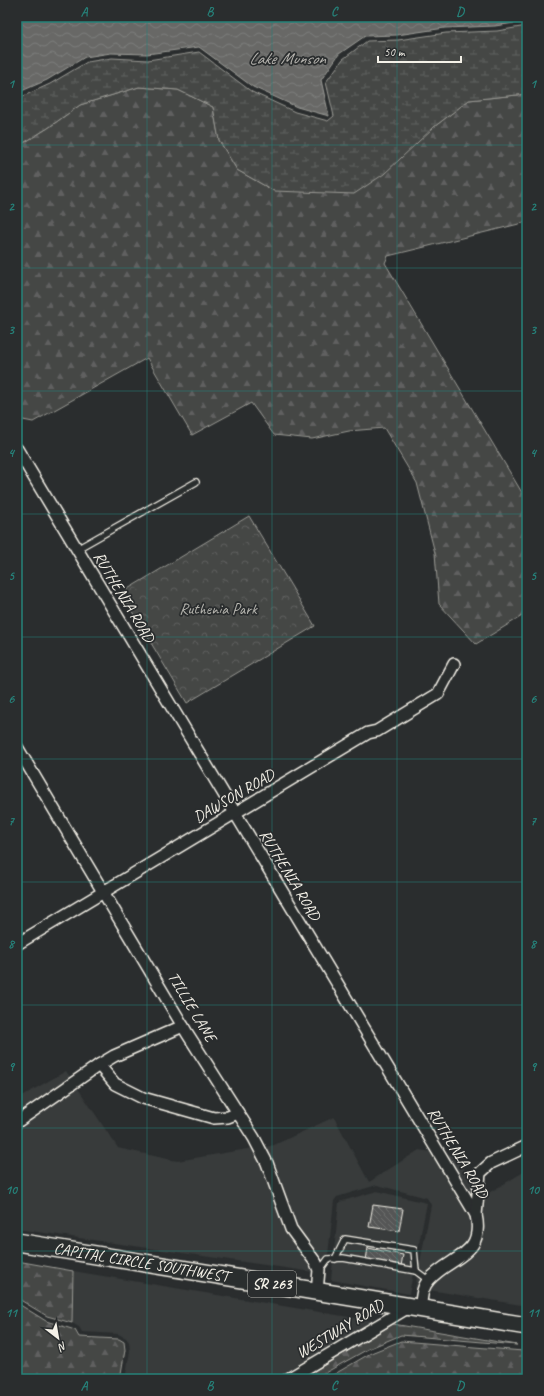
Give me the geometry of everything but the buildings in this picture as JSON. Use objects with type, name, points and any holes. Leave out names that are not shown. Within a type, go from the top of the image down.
[{"type":"main road","name":"CAPITAL CIRCLE SOUTHWEST","points":[[17,1242],[527,1326]]},
{"type":"street","name":"RUTHENIA ROAD","points":[[17,449],[476,1215],[478,1233],[476,1241],[471,1248],[428,1280]]},
{"type":"street","name":"DAWSON ROAD","points":[[17,944],[368,733],[376,731],[425,704],[438,694],[454,664]]},
{"type":"street","name":"TILLIE LANE","points":[[17,747],[21,764],[104,892],[183,1026],[238,1113],[267,1163],[292,1229],[319,1270]]},
{"type":"street","points":[[17,1122],[114,1056],[183,1026]]},
{"type":"street","points":[[99,1065],[115,1084],[125,1090],[151,1100],[214,1118],[228,1117],[238,1113]]},
{"type":"street","points":[[476,1215],[480,1173],[491,1163],[527,1146]]},
{"type":"street","points":[[317,1291],[319,1270]]},
{"type":"street","points":[[414,1308],[428,1280]]},
{"type":"street","name":"WESTWAY ROAD","points":[[288,1379],[414,1308]]},
{"type":"lane","points":[[76,549],[196,482]]},
{"type":"lane","points":[[336,1259],[345,1238],[414,1250],[416,1271]]},
{"type":"lane","points":[[319,1270],[328,1259],[343,1258],[416,1271],[428,1280]]},
{"type":"shaded area","points":[[66,1071],[70,1077],[17,1114],[17,1099]]},
{"type":"shaded area","points":[[77,1087],[118,1148],[177,1161],[253,1148],[262,1166],[286,1231],[311,1265],[313,1272],[17,1229],[17,1129]]},
{"type":"shaded area","points":[[334,1117],[369,1182],[419,1150],[432,1152],[471,1217],[472,1231],[466,1243],[424,1275],[417,1288],[415,1288],[431,1205],[427,1198],[377,1185],[337,1197],[334,1201],[326,1274],[320,1259],[297,1227],[273,1162],[265,1147],[274,1145]]},
{"type":"shaded area","points":[[446,1154],[456,1155],[478,1192],[485,1195],[527,1170],[527,1306],[429,1290],[444,1275],[475,1253],[481,1244],[484,1233],[481,1213]]},
{"type":"shaded area","points":[[377,1191],[427,1203],[409,1294],[331,1280],[339,1202]]},
{"type":"shaded area","points":[[73,1271],[373,1321],[275,1379],[125,1379],[130,1351],[129,1342],[126,1338],[118,1334],[82,1332],[79,1327],[72,1323]]},
{"type":"green space","points":[[527,26],[527,94],[469,100],[434,127],[384,174],[354,194],[274,191],[237,170],[219,140],[213,107],[178,90],[139,87],[80,105],[48,128],[17,147],[17,99],[50,84],[87,62],[112,58],[148,60],[199,52],[252,92],[295,112],[328,121],[334,116],[326,82],[343,59],[367,41],[398,40],[446,33],[497,31]]},
{"type":"green space","points":[[139,87],[178,90],[213,107],[219,140],[237,170],[274,191],[434,127],[469,100],[527,94],[527,222],[388,256],[385,263],[527,501],[527,613],[476,644],[439,604],[435,553],[417,483],[384,428],[349,431],[312,439],[274,435],[251,403],[192,435],[147,358],[33,422],[18,419],[17,147],[48,128],[80,105]]},
{"type":"green space","name":"Ruthenia Park","points":[[249,516],[315,626],[187,703],[121,593]]},
{"type":"green space","points":[[17,1261],[73,1271],[72,1323],[47,1316],[17,1298]]},
{"type":"green space","points":[[17,1303],[46,1321],[75,1330],[79,1337],[119,1339],[124,1342],[125,1350],[120,1379],[17,1379]]},
{"type":"green space","points":[[393,1324],[517,1345],[401,1335],[368,1349],[314,1379],[301,1379]]},
{"type":"green space","points":[[401,1341],[523,1351],[527,1353],[527,1379],[326,1379],[371,1353]]},
{"type":"water","name":"Lake Munson","points":[[17,17],[527,17],[527,21],[495,26],[445,28],[397,35],[365,36],[339,54],[321,80],[329,116],[297,107],[253,87],[199,47],[147,54],[111,53],[85,57],[47,80],[17,93]]}]
